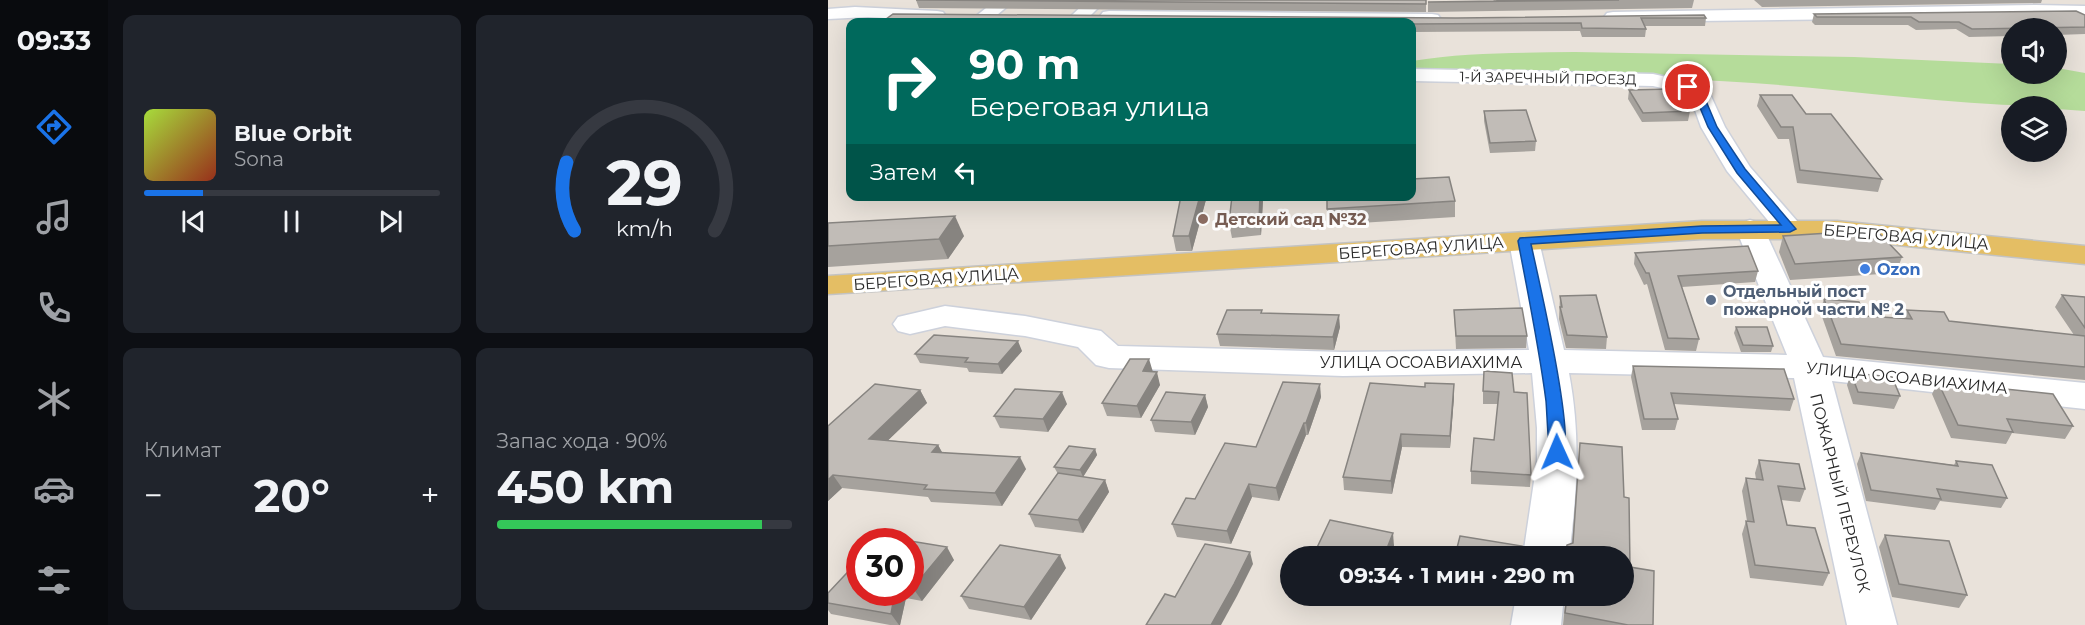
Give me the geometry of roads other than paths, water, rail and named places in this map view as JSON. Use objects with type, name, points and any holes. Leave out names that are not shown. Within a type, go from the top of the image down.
[{"type":"main road","name":"БЕРЕГОВАЯ УЛИЦА","points":[[828,285],[1702,230],[1837,230],[2085,255]]},
{"type":"street","points":[[1098,0],[1074,16],[1378,13],[1447,19]]},
{"type":"street","points":[[828,14],[859,10],[897,15],[985,16],[1008,8]]},
{"type":"street","points":[[1598,17],[2085,11]]},
{"type":"street","name":"1-Й ЗАРЕЧНЫЙ ПРОЕЗД","points":[[1416,75],[1653,80],[1688,87],[1700,96],[1713,127],[1740,171],[1790,229]]},
{"type":"street","name":"ПОЖАРНЫЙ ПЕРЕУЛОК","points":[[1750,229],[1810,368],[1872,625]]},
{"type":"street","points":[[1524,241],[1548,362],[1557,428],[1556,499],[1548,546]]},
{"type":"street","name":"УЛИЦА ОСОАВИАХИМА","points":[[910,324],[945,316],[1025,326],[1089,339],[1109,357],[1343,364],[1548,362],[1810,368],[2085,396]]},
{"type":"street","points":[[1536,625],[1539,606]]},
{"type":"place","name":"Детский сад №32","points":[[1203,219]]},
{"type":"place","name":"Ozon","points":[[1865,269]]},
{"type":"place","name":"Отдельный пост пожарной части № 2","points":[[1711,300]]}]
